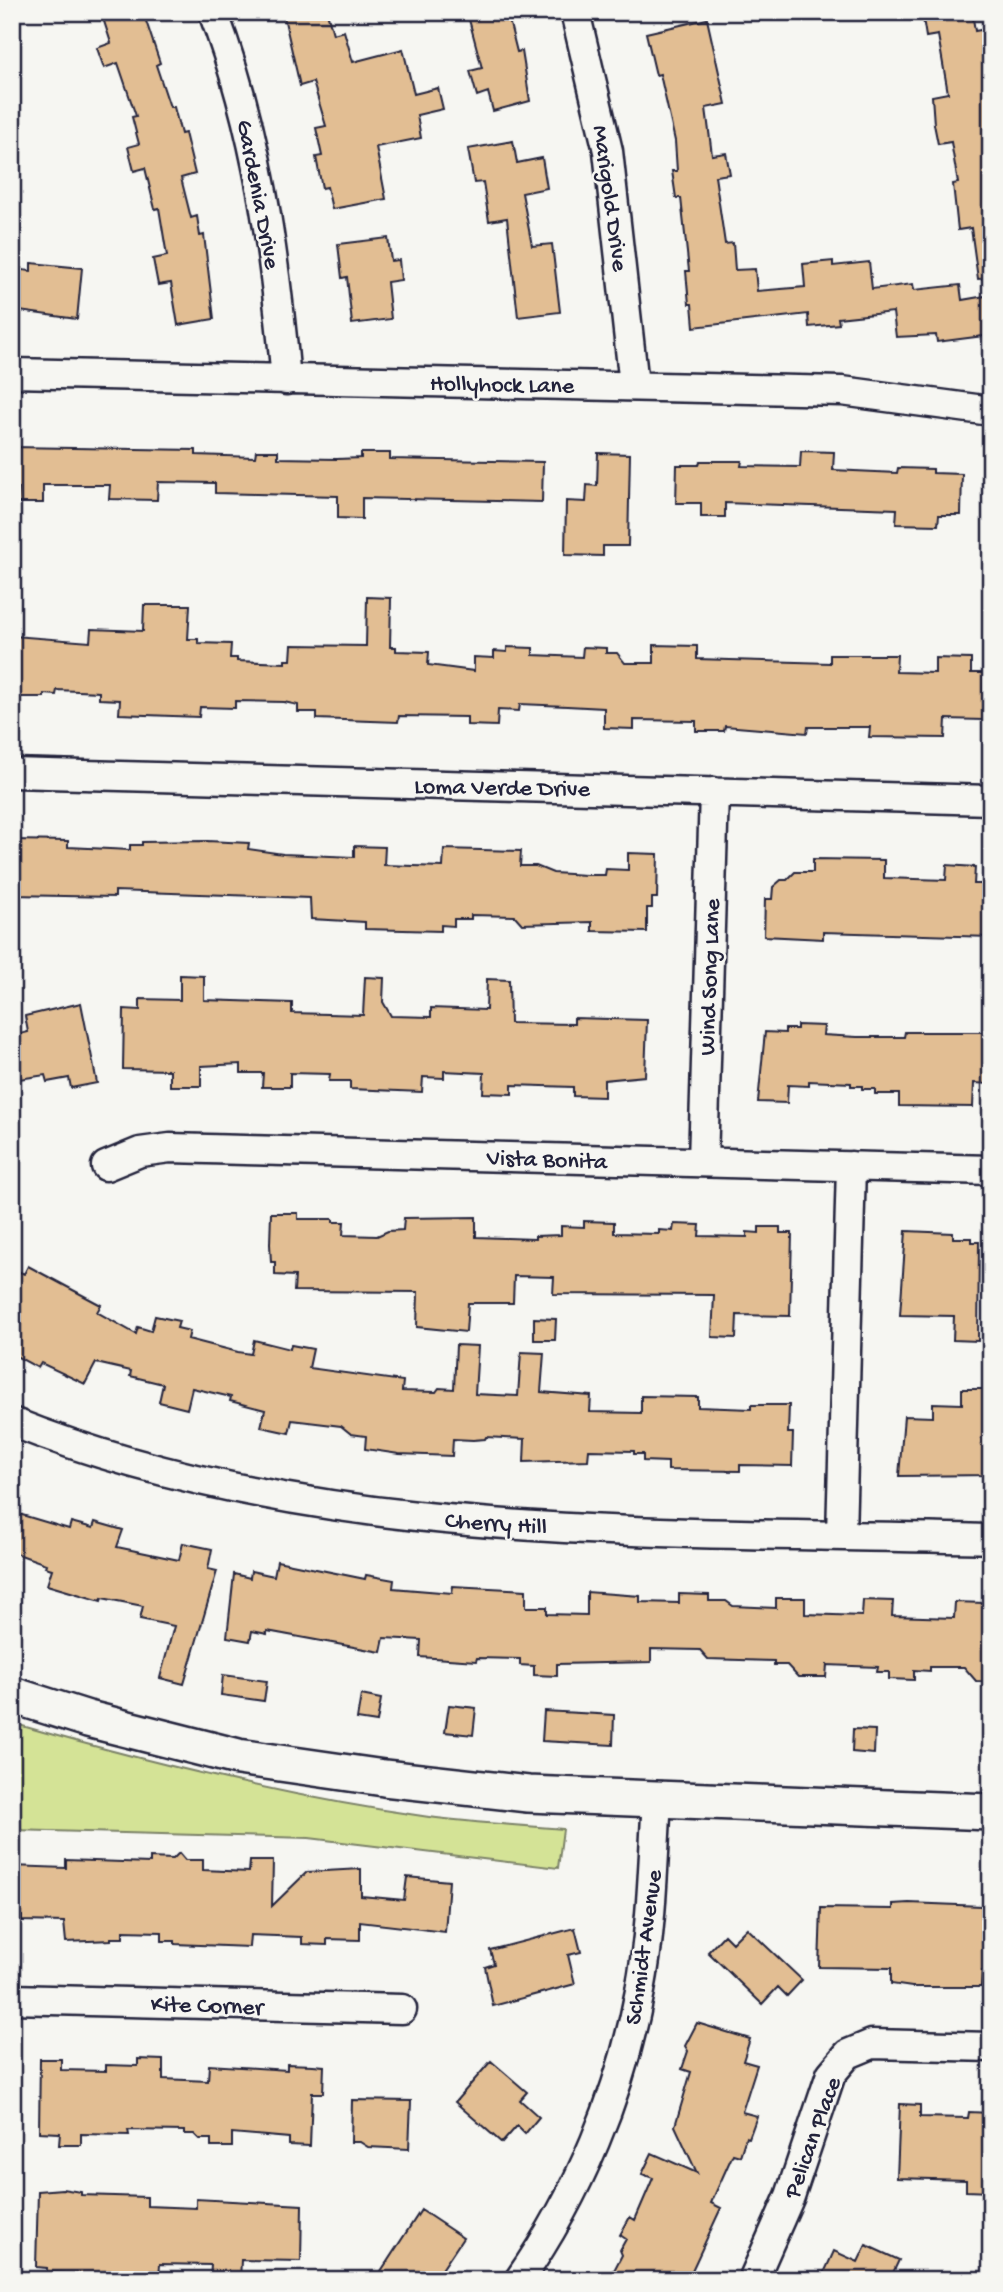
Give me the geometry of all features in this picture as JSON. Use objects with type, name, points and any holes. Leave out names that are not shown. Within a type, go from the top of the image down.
[{"type":"main road","points":[[12,1695],[88,1719],[238,1757],[384,1778],[515,1793],[991,1812]]},
{"type":"street","name":"Gardenia Drive","points":[[213,12],[242,103],[262,187],[276,266],[286,380]]},
{"type":"street","name":"Marigold Drive","points":[[575,12],[608,151],[634,385]]},
{"type":"street","name":"Hollyhock Lane","points":[[12,373],[842,391],[991,411]]},
{"type":"street","name":"Loma Verde Drive","points":[[12,773],[991,800]]},
{"type":"street","name":"Wind Song Lane","points":[[703,1162],[714,792]]},
{"type":"street","name":"Vista Bonita","points":[[106,1166],[140,1152],[170,1148],[991,1170]]},
{"type":"street","points":[[841,1535],[851,1166]]},
{"type":"street","name":"Cherry Hill","points":[[12,1422],[72,1444],[215,1483],[369,1510],[538,1526],[991,1539]]},
{"type":"street","name":"Schmidt Avenue","points":[[519,2280],[570,2194],[605,2115],[625,2056],[645,1962],[657,1799]]},
{"type":"street","name":"Kite Corner","points":[[12,1999],[402,2009]]},
{"type":"street","name":"Pelican Place","points":[[753,2280],[781,2220],[826,2086],[838,2063],[858,2048],[872,2045],[991,2047]]},
{"type":"green space","points":[[12,1723],[167,1765],[324,1800],[446,1819],[563,1829],[558,1868],[309,1838],[12,1830]]},
{"type":"building","points":[[101,12],[143,12],[160,63],[156,65],[170,107],[174,107],[181,134],[185,133],[195,174],[181,178],[191,218],[197,216],[200,236],[204,235],[214,319],[178,325],[171,283],[158,285],[153,259],[167,256],[159,208],[155,209],[145,168],[134,171],[128,147],[139,144],[132,117],[136,116],[118,63],[104,68],[97,48],[111,43]]},
{"type":"building","points":[[299,12],[327,12],[333,34],[344,31],[353,62],[403,49],[414,94],[438,88],[443,109],[417,115],[421,138],[376,147],[386,199],[332,209],[327,187],[322,188],[316,157],[322,156],[316,128],[326,126],[313,82],[300,86],[284,17]]},
{"type":"building","points":[[467,12],[507,12],[517,52],[522,51],[530,101],[493,111],[488,92],[477,96],[470,71],[482,68]]},
{"type":"building","points":[[922,12],[972,12],[975,31],[991,28],[991,278],[978,279],[971,228],[958,230],[953,184],[958,183],[951,142],[938,144],[934,124],[932,96],[948,93],[938,35],[926,37]]},
{"type":"building","points":[[707,19],[726,104],[706,108],[712,155],[726,153],[730,174],[715,176],[725,244],[733,243],[735,270],[755,269],[757,291],[805,287],[803,264],[833,261],[833,266],[869,262],[872,289],[913,284],[914,290],[960,285],[962,300],[991,295],[991,335],[937,342],[936,335],[896,337],[893,312],[838,318],[839,324],[809,327],[808,314],[694,327],[692,304],[689,304],[686,271],[689,271],[681,198],[676,198],[672,171],[677,171],[675,141],[660,74],[656,75],[646,33]]},
{"type":"building","points":[[513,141],[517,163],[542,158],[547,188],[522,193],[532,246],[552,244],[560,312],[518,317],[507,218],[489,221],[483,182],[474,183],[468,149]]},
{"type":"building","points":[[388,238],[391,261],[399,260],[401,280],[387,282],[391,319],[352,324],[347,277],[342,278],[338,244]]},
{"type":"building","points":[[31,263],[82,268],[77,319],[12,310],[12,269],[31,271]]},
{"type":"building","points":[[12,447],[196,450],[196,455],[255,457],[256,451],[278,451],[278,458],[337,459],[361,458],[361,453],[390,453],[390,459],[543,462],[542,502],[362,498],[362,519],[338,518],[338,496],[215,493],[215,483],[158,482],[157,500],[109,499],[110,485],[43,485],[43,503],[18,503],[19,488],[12,488]]},
{"type":"building","points":[[801,451],[834,452],[833,470],[897,473],[898,468],[933,469],[933,473],[962,474],[961,515],[939,515],[938,525],[896,524],[897,509],[725,503],[725,517],[701,517],[701,503],[676,503],[677,465],[699,465],[700,461],[742,461],[741,466],[800,467]]},
{"type":"building","points":[[598,453],[630,454],[628,546],[603,546],[603,556],[565,555],[566,501],[586,502],[587,485],[597,486]]},
{"type":"building","points":[[367,597],[391,598],[390,647],[396,647],[396,651],[429,652],[428,665],[474,671],[474,657],[494,658],[494,651],[507,652],[507,647],[533,648],[533,655],[582,657],[583,647],[606,648],[606,653],[617,653],[625,663],[654,663],[654,645],[697,646],[697,659],[830,663],[830,655],[897,655],[896,672],[935,673],[935,658],[971,659],[971,673],[984,673],[983,720],[946,719],[945,738],[869,737],[870,727],[808,727],[807,733],[725,726],[724,731],[696,731],[696,721],[634,720],[634,729],[604,728],[604,708],[567,706],[520,704],[519,711],[498,710],[497,726],[467,725],[467,717],[399,716],[398,722],[317,719],[317,712],[298,712],[298,705],[284,702],[235,701],[235,708],[200,707],[199,717],[119,714],[120,700],[99,699],[99,692],[57,690],[56,695],[44,694],[44,697],[12,697],[14,636],[90,642],[91,629],[143,631],[144,605],[190,605],[188,639],[198,639],[198,643],[231,644],[230,658],[237,658],[237,661],[285,663],[285,660],[291,660],[292,645],[366,646]]},
{"type":"building","points":[[12,840],[68,841],[68,847],[130,850],[130,845],[142,845],[142,842],[249,843],[248,849],[283,854],[354,857],[354,846],[385,847],[384,865],[443,867],[444,849],[521,851],[520,866],[536,866],[553,873],[586,875],[605,875],[606,869],[628,870],[628,853],[658,854],[657,898],[652,898],[652,908],[647,908],[647,932],[592,931],[592,922],[522,924],[515,916],[471,915],[471,919],[454,919],[454,926],[441,925],[441,931],[365,929],[365,922],[311,919],[310,898],[115,891],[115,897],[12,895]]},
{"type":"building","points":[[813,859],[884,860],[884,878],[946,880],[947,865],[975,867],[974,884],[991,884],[991,937],[823,932],[823,939],[764,936],[765,899],[772,899],[773,887],[781,880],[787,880],[795,872],[813,872]]},
{"type":"building","points":[[180,975],[204,976],[204,1000],[292,1003],[292,1013],[363,1015],[365,977],[384,978],[383,1002],[391,1016],[431,1017],[431,1008],[486,1010],[487,979],[509,980],[510,1023],[574,1024],[574,1018],[647,1020],[645,1076],[604,1080],[604,1097],[573,1096],[573,1087],[512,1085],[512,1094],[483,1093],[484,1073],[444,1071],[444,1078],[423,1077],[422,1092],[350,1089],[350,1081],[329,1081],[330,1074],[290,1073],[290,1087],[262,1087],[263,1073],[241,1073],[241,1064],[201,1066],[201,1086],[170,1086],[170,1070],[123,1069],[124,1009],[140,1010],[140,999],[180,1000]]},
{"type":"building","points":[[81,1003],[97,1083],[71,1088],[69,1078],[47,1082],[45,1075],[12,1080],[12,1036],[28,1032],[25,1016]]},
{"type":"building","points":[[797,1025],[824,1026],[823,1035],[857,1037],[904,1037],[905,1032],[991,1032],[991,1084],[974,1083],[973,1107],[899,1106],[899,1094],[875,1094],[875,1089],[862,1089],[862,1086],[851,1086],[851,1083],[809,1081],[809,1086],[788,1085],[787,1103],[758,1102],[765,1032],[785,1033],[785,1029],[797,1029]]},
{"type":"building","points":[[271,1213],[298,1213],[298,1219],[333,1219],[333,1222],[344,1222],[343,1235],[377,1236],[388,1231],[403,1230],[404,1218],[476,1217],[476,1237],[535,1239],[535,1236],[561,1235],[561,1226],[584,1227],[584,1221],[614,1222],[614,1233],[659,1234],[659,1230],[673,1231],[674,1224],[700,1225],[699,1236],[747,1237],[747,1232],[759,1233],[759,1227],[780,1227],[780,1233],[792,1233],[790,1316],[737,1315],[736,1338],[712,1337],[714,1295],[553,1294],[554,1277],[514,1276],[513,1303],[468,1303],[466,1332],[417,1327],[418,1292],[294,1291],[295,1276],[275,1275],[275,1262],[271,1262]]},
{"type":"building","points":[[906,1231],[953,1233],[953,1238],[972,1238],[972,1242],[979,1242],[978,1341],[953,1340],[954,1316],[900,1315]]},
{"type":"building","points":[[28,1266],[101,1305],[97,1312],[136,1334],[138,1327],[151,1331],[155,1316],[179,1321],[177,1328],[190,1331],[188,1339],[238,1352],[251,1354],[254,1340],[290,1349],[291,1345],[313,1349],[309,1368],[403,1381],[402,1391],[436,1392],[439,1388],[454,1389],[456,1345],[478,1346],[475,1394],[518,1396],[521,1352],[544,1353],[541,1392],[591,1396],[590,1412],[641,1413],[641,1396],[698,1397],[698,1407],[751,1409],[751,1405],[789,1405],[788,1433],[793,1433],[792,1466],[740,1465],[740,1471],[668,1470],[668,1462],[643,1461],[643,1454],[634,1454],[634,1451],[589,1450],[588,1460],[524,1462],[525,1439],[486,1437],[473,1440],[453,1439],[452,1456],[399,1454],[365,1449],[366,1436],[351,1434],[341,1426],[292,1420],[289,1433],[261,1427],[265,1410],[230,1401],[231,1397],[192,1388],[187,1409],[159,1402],[163,1384],[130,1376],[131,1371],[96,1363],[85,1384],[41,1363],[38,1368],[12,1354],[12,1268],[24,1274]]},
{"type":"building","points":[[534,1318],[556,1319],[555,1340],[534,1340]]},
{"type":"building","points":[[962,1389],[991,1389],[991,1475],[899,1476],[904,1416],[933,1417],[933,1403],[962,1404]]},
{"type":"building","points":[[12,1512],[69,1529],[71,1522],[93,1528],[95,1522],[123,1530],[117,1547],[179,1560],[183,1543],[212,1549],[208,1569],[217,1571],[184,1684],[160,1678],[174,1626],[140,1619],[143,1606],[102,1598],[101,1601],[47,1585],[52,1569],[45,1567],[46,1564],[12,1552]]},
{"type":"building","points":[[277,1561],[365,1579],[366,1575],[394,1580],[393,1588],[452,1593],[453,1586],[526,1590],[526,1607],[547,1607],[547,1614],[587,1615],[587,1592],[640,1596],[640,1602],[679,1603],[679,1594],[709,1595],[709,1601],[726,1601],[733,1606],[776,1608],[776,1598],[805,1598],[805,1614],[862,1616],[863,1600],[893,1601],[892,1616],[954,1618],[955,1602],[984,1603],[984,1627],[991,1627],[991,1682],[976,1681],[964,1667],[914,1670],[914,1680],[889,1679],[889,1672],[877,1672],[878,1667],[827,1665],[826,1677],[798,1677],[787,1665],[774,1665],[774,1661],[708,1659],[700,1650],[651,1649],[651,1662],[557,1664],[557,1676],[534,1675],[534,1666],[520,1665],[520,1659],[477,1658],[476,1661],[420,1657],[421,1640],[384,1638],[381,1652],[267,1631],[267,1634],[252,1631],[250,1641],[227,1637],[234,1574],[250,1578],[251,1571],[274,1576]]},
{"type":"building","points":[[223,1675],[267,1681],[264,1701],[221,1695]]},
{"type":"building","points":[[361,1695],[381,1699],[377,1722],[357,1719]]},
{"type":"building","points":[[449,1705],[476,1708],[473,1735],[445,1732]]},
{"type":"building","points":[[544,1711],[614,1715],[613,1745],[542,1741]]},
{"type":"building","points":[[853,1729],[875,1730],[874,1754],[852,1752]]},
{"type":"building","points":[[179,1853],[185,1860],[203,1860],[203,1870],[249,1872],[250,1861],[273,1861],[272,1906],[307,1872],[361,1869],[361,1896],[404,1900],[407,1877],[449,1881],[445,1932],[360,1922],[360,1940],[327,1939],[327,1945],[302,1944],[302,1937],[250,1935],[249,1947],[175,1944],[175,1941],[162,1941],[162,1932],[123,1931],[123,1938],[66,1942],[64,1922],[22,1921],[22,1916],[12,1916],[12,1866],[66,1868],[66,1860],[150,1863],[150,1858],[173,1859]]},
{"type":"building","points":[[893,1904],[982,1906],[982,1914],[991,1914],[991,1972],[982,1971],[981,1987],[912,1987],[891,1984],[891,1968],[819,1967],[821,1908],[893,1909]]},
{"type":"building","points":[[575,1928],[581,1952],[568,1955],[575,1984],[493,2006],[485,1967],[494,1964],[490,1950]]},
{"type":"building","points":[[747,1928],[802,1980],[787,1996],[778,1987],[762,2004],[708,1952],[724,1935],[732,1943]]},
{"type":"building","points":[[697,2023],[750,2039],[743,2061],[757,2065],[742,2112],[757,2116],[740,2156],[733,2154],[711,2203],[721,2208],[689,2277],[676,2271],[671,2280],[609,2280],[622,2255],[620,2250],[626,2239],[620,2235],[630,2217],[635,2220],[653,2178],[642,2174],[652,2153],[697,2173],[675,2126],[691,2072],[682,2069],[688,2051],[685,2046]]},
{"type":"building","points":[[40,2059],[61,2059],[61,2070],[106,2071],[106,2065],[138,2066],[138,2059],[163,2060],[163,2079],[208,2081],[209,2065],[287,2070],[287,2064],[324,2066],[323,2093],[312,2093],[310,2146],[289,2145],[289,2138],[232,2133],[232,2147],[211,2147],[211,2139],[199,2139],[194,2134],[184,2134],[184,2131],[128,2130],[129,2135],[81,2134],[81,2145],[59,2145],[60,2133],[39,2132]]},
{"type":"building","points":[[491,2061],[527,2092],[520,2100],[539,2117],[525,2134],[517,2126],[502,2143],[455,2102]]},
{"type":"building","points":[[352,2100],[411,2101],[409,2149],[368,2147],[360,2142],[351,2142]]},
{"type":"building","points":[[900,2104],[920,2105],[920,2117],[968,2118],[969,2112],[991,2113],[991,2192],[966,2191],[966,2180],[897,2178]]},
{"type":"building","points":[[62,2189],[81,2192],[81,2195],[147,2197],[147,2206],[196,2208],[196,2199],[302,2205],[301,2261],[241,2260],[240,2280],[210,2280],[211,2265],[160,2264],[159,2278],[47,2272],[47,2268],[36,2267],[38,2191]]},
{"type":"building","points":[[421,2210],[463,2238],[435,2280],[393,2280],[381,2271]]},
{"type":"building","points":[[866,2245],[899,2260],[891,2277],[896,2280],[838,2280],[824,2273],[834,2251],[858,2262]]}]
